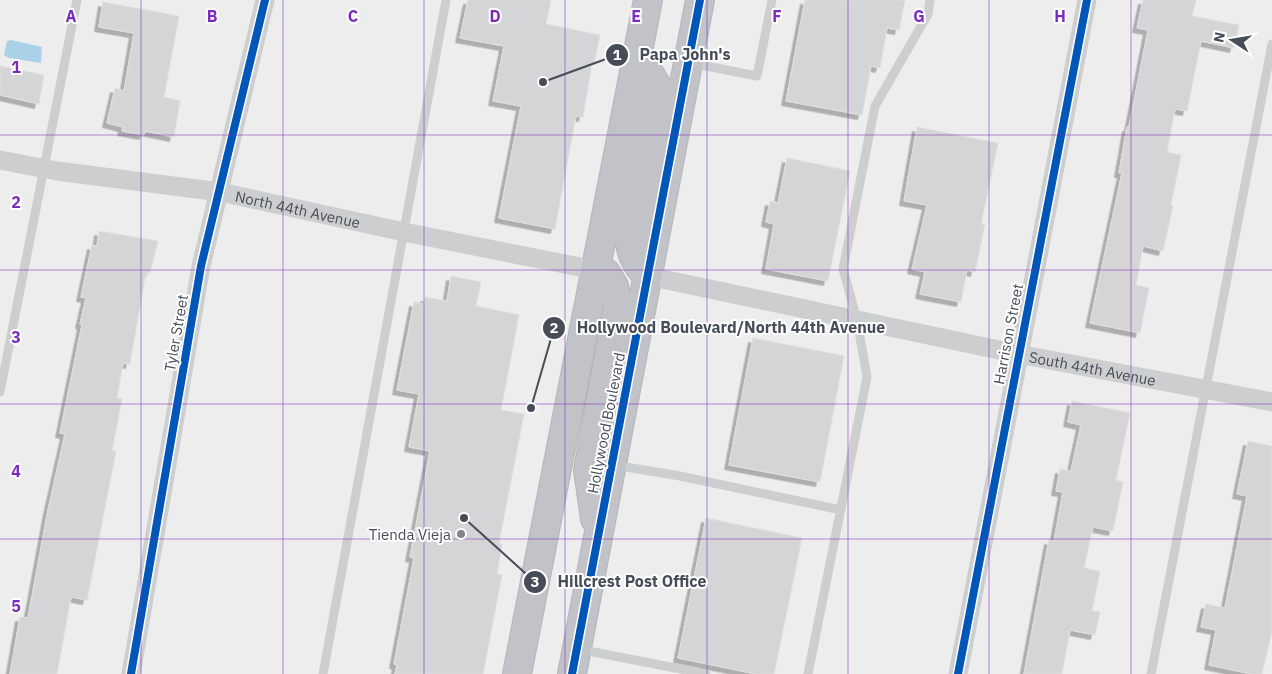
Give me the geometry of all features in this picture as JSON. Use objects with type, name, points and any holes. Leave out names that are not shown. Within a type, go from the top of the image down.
[{"type":"highway","points":[[517,674],[648,0]]},
{"type":"highway","name":"Hollywood Boulevard","points":[[575,662],[700,0]]},
{"type":"highway","points":[[637,53],[657,86],[628,230],[630,249],[638,268],[648,276]]},
{"type":"highway","points":[[595,270],[606,273],[614,286],[618,306],[588,470],[598,540]]},
{"type":"street","name":"Tyler Street","points":[[131,674],[201,266],[265,0]]},
{"type":"street","name":"Harrison Street","points":[[958,674],[1087,0]]},
{"type":"street","name":"North 44th Avenue","points":[[0,160],[44,168],[220,192],[404,232],[595,270]]},
{"type":"street","name":"South 44th Avenue","points":[[648,276],[1018,354],[1272,402]]},
{"type":"lane","points":[[0,392],[77,0]]},
{"type":"lane","points":[[323,674],[446,0]]},
{"type":"lane","points":[[688,62],[757,76],[772,0]]},
{"type":"lane","points":[[808,674],[867,377],[857,320],[843,269],[875,106],[928,14],[930,0]]},
{"type":"lane","points":[[1151,674],[1272,44]]},
{"type":"lane","points":[[612,465],[680,476],[841,510]]},
{"type":"lane","points":[[575,662],[706,674]]},
{"type":"water","points":[[11,40],[42,47],[41,63],[9,58],[4,55],[7,41]]},
{"type":"building","points":[[468,0],[551,0],[546,24],[600,35],[594,65],[592,63],[583,117],[576,116],[555,229],[499,218],[521,106],[493,101],[504,46],[460,38]]},
{"type":"building","points":[[805,0],[905,0],[899,30],[887,28],[880,68],[871,66],[862,115],[786,101]]},
{"type":"building","points":[[1143,0],[1196,0],[1192,16],[1239,25],[1234,48],[1201,41],[1187,111],[1175,109],[1167,152],[1181,155],[1171,205],[1173,206],[1163,251],[1143,246],[1136,285],[1149,288],[1140,333],[1090,323],[1122,173],[1119,173],[1127,127],[1129,127],[1148,30],[1137,28]]},
{"type":"building","points":[[103,2],[179,16],[164,97],[180,101],[174,137],[145,131],[144,135],[122,131],[123,127],[107,123],[115,88],[124,91],[134,33],[99,27]]},
{"type":"building","points":[[0,66],[44,75],[39,104],[0,95]]},
{"type":"building","points":[[917,127],[998,143],[981,224],[985,224],[975,272],[967,270],[961,302],[920,294],[925,272],[912,269],[927,205],[904,201]]},
{"type":"building","points":[[787,158],[850,171],[828,281],[766,269],[774,224],[766,222],[770,201],[778,203]]},
{"type":"building","points":[[99,231],[158,241],[150,273],[146,272],[130,364],[123,363],[117,398],[122,399],[112,451],[116,451],[87,600],[71,597],[57,674],[10,674],[20,617],[28,618],[48,510],[65,434],[60,433],[86,298],[81,297],[92,245],[97,246]]},
{"type":"building","points":[[451,276],[481,282],[476,306],[519,315],[501,410],[524,414],[499,543],[502,544],[497,574],[502,575],[483,674],[395,674],[397,665],[394,664],[414,558],[410,557],[430,451],[409,447],[419,394],[397,390],[414,302],[424,304],[425,297],[447,301]]},
{"type":"building","points":[[753,338],[844,356],[820,482],[729,465]]},
{"type":"building","points":[[1072,401],[1130,413],[1116,480],[1123,482],[1113,531],[1093,527],[1084,568],[1100,571],[1092,611],[1100,612],[1095,635],[1070,630],[1062,674],[1024,674],[1049,540],[1054,541],[1063,492],[1056,491],[1060,469],[1071,471],[1081,425],[1068,422]]},
{"type":"building","points":[[1248,441],[1272,446],[1272,631],[1262,674],[1252,674],[1209,665],[1216,630],[1201,627],[1206,604],[1225,608],[1247,496],[1237,494]]},
{"type":"building","points":[[706,518],[802,538],[774,674],[756,674],[678,658]]},
{"type":"cycle path","points":[[131,674],[201,266],[265,0]]},
{"type":"cycle path","points":[[572,674],[700,0]]},
{"type":"cycle path","points":[[958,674],[1087,0]]},
{"type":"place","name":"Papa John's","points":[[543,82]]},
{"type":"place","name":"Hollywood Boulevard/North 44th Avenue","points":[[531,408]]},
{"type":"place","name":"Hillcrest Post Office","points":[[464,518]]},
{"type":"place","name":"Tienda Vieja","points":[[461,534]]}]
